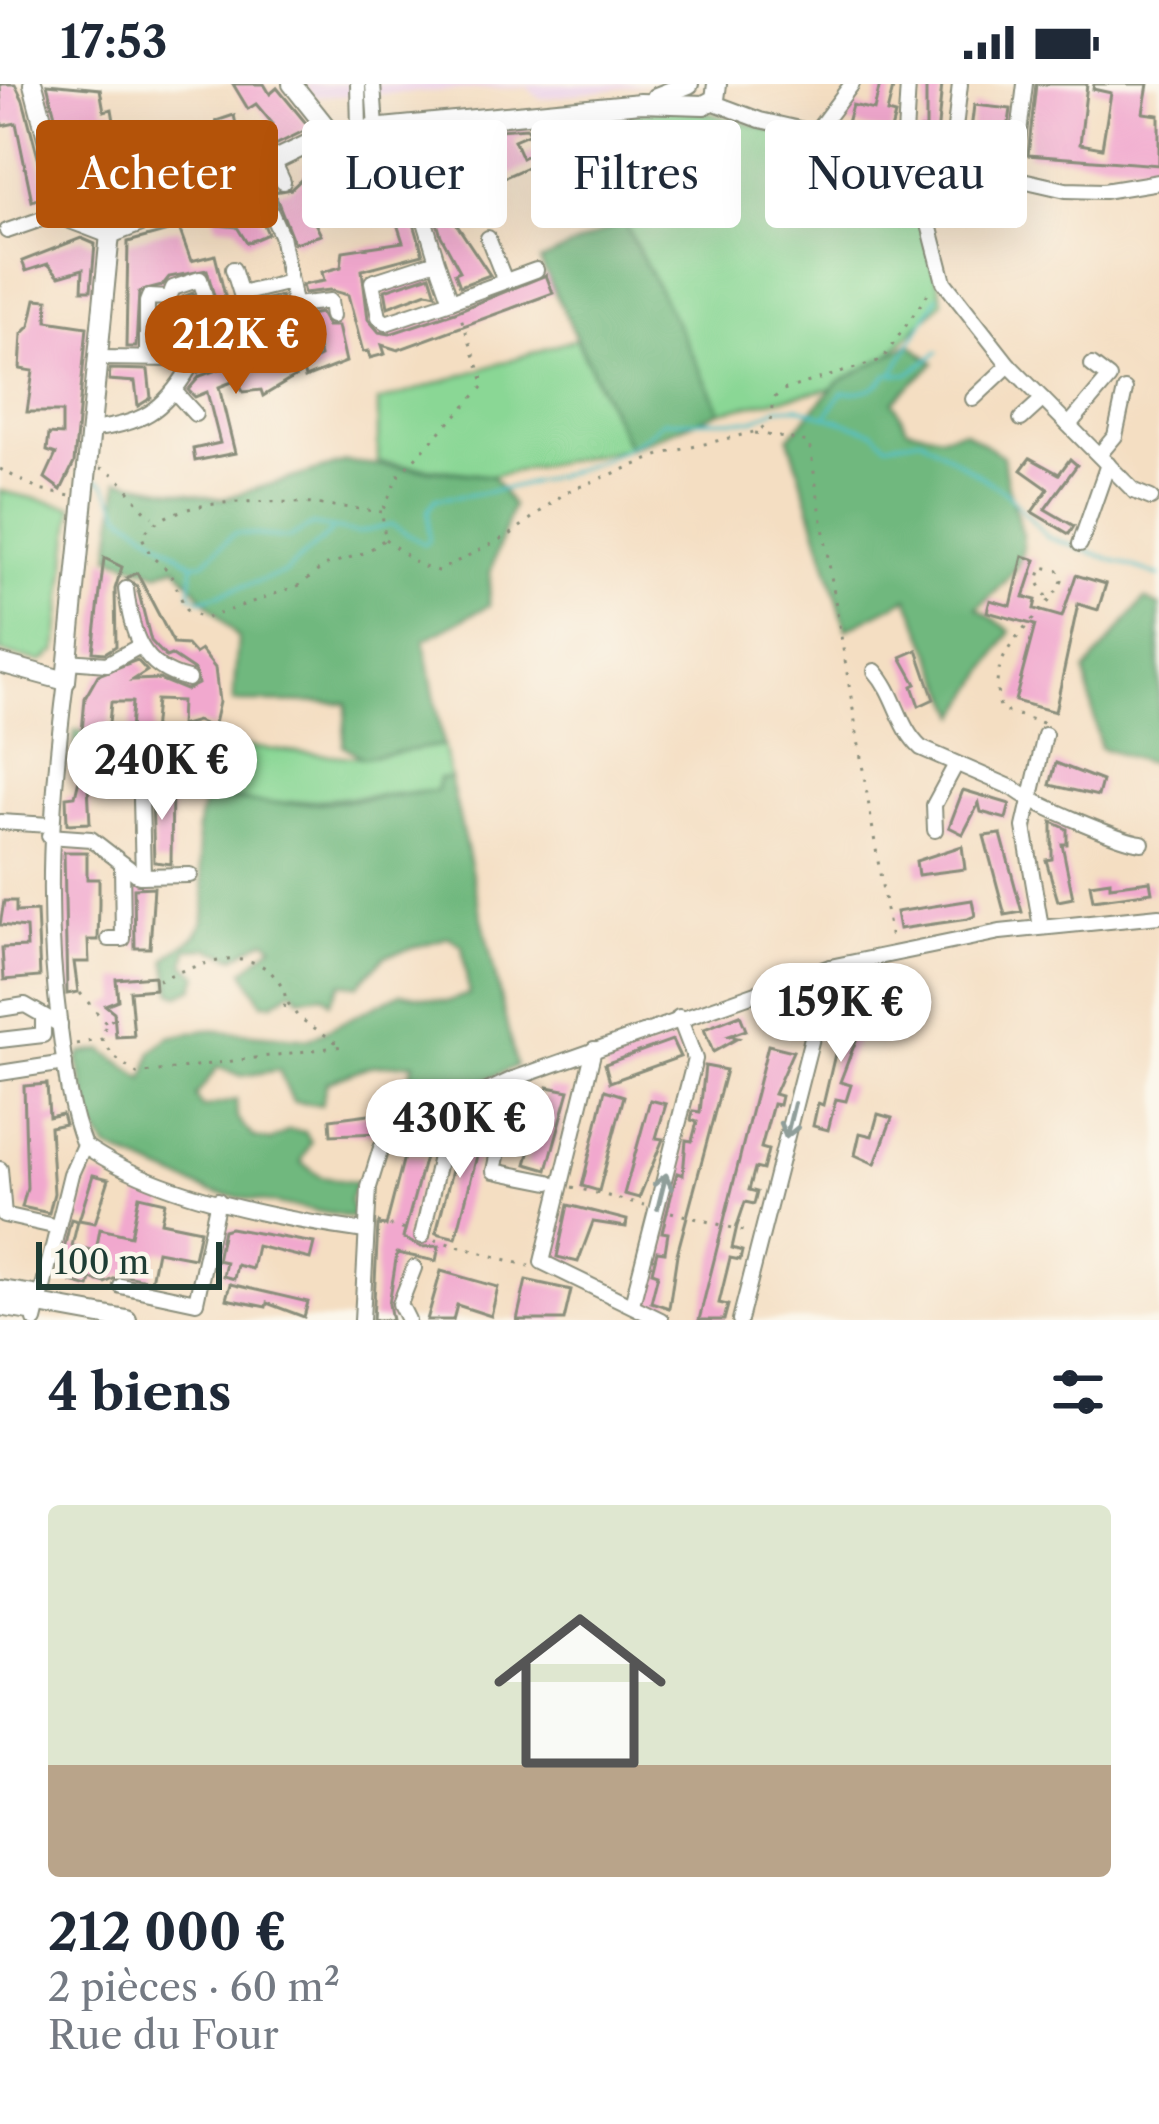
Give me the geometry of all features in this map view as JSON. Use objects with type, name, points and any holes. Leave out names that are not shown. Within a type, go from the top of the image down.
[{"type":"main road","points":[[33,84],[42,120]]},
{"type":"main road","points":[[292,84],[320,120]]},
{"type":"main road","points":[[640,103],[690,84],[690,96],[713,92]]},
{"type":"main road","points":[[461,120],[713,92]]},
{"type":"main road","points":[[87,228],[110,234],[124,228]]},
{"type":"main road","points":[[0,663],[67,671],[110,234]]},
{"type":"main road","points":[[0,1290],[33,1295],[37,1312]]},
{"type":"main road","points":[[0,1306],[128,1320]]},
{"type":"street","points":[[358,84],[374,120]]},
{"type":"street","points":[[374,84],[376,120]]},
{"type":"street","points":[[825,120],[852,84]]},
{"type":"street","points":[[908,84],[908,120]]},
{"type":"street","points":[[956,120],[960,84]]},
{"type":"street","points":[[1021,120],[1025,84]]},
{"type":"street","points":[[713,92],[785,120]]},
{"type":"street","points":[[278,171],[283,182]]},
{"type":"street","points":[[1027,179],[1084,192],[1159,182]]},
{"type":"street","points":[[7,231],[36,221]]},
{"type":"street","points":[[89,430],[128,425],[169,403],[190,367],[299,329],[278,228]]},
{"type":"street","points":[[422,228],[453,300]]},
{"type":"street","points":[[929,228],[944,282],[1009,365],[1135,490],[1151,498]]},
{"type":"street","points":[[488,238],[505,281]]},
{"type":"street","points":[[437,261],[372,282],[379,317],[386,323],[536,270]]},
{"type":"street","points":[[233,269],[241,294],[290,282]]},
{"type":"street","points":[[147,330],[171,328],[173,288],[200,280],[208,306]]},
{"type":"street","points":[[147,358],[148,297],[169,298]]},
{"type":"street","points":[[295,305],[330,301],[332,316]]},
{"type":"street","points":[[97,358],[180,359],[190,367]]},
{"type":"street","points":[[973,399],[1009,365]]},
{"type":"street","points":[[1069,425],[1109,378],[1091,365]]},
{"type":"street","points":[[1080,544],[1125,390]]},
{"type":"street","points":[[176,392],[195,414]]},
{"type":"street","points":[[1021,419],[1043,399]]},
{"type":"street","points":[[1073,512],[1088,521]]},
{"type":"street","points":[[126,589],[139,646],[164,673],[188,679]]},
{"type":"street","points":[[37,1312],[84,1145],[62,1046],[48,934],[49,831],[67,671],[107,664],[139,646]]},
{"type":"street","points":[[875,671],[889,687],[909,737],[955,766],[1015,789],[1027,801],[1054,807],[1106,835],[1142,843]]},
{"type":"street","points":[[1041,927],[1024,827],[1045,735]]},
{"type":"street","points":[[935,830],[934,805],[955,766]]},
{"type":"street","points":[[141,799],[143,876]]},
{"type":"street","points":[[0,822],[91,839],[143,876],[190,875]]},
{"type":"street","points":[[109,939],[123,939],[122,862]]},
{"type":"street","points":[[362,1320],[365,1224],[374,1168],[385,1142],[452,1108],[513,1079],[830,967],[893,951],[1041,927],[1159,916]]},
{"type":"street","points":[[740,1320],[830,967]]},
{"type":"street","points":[[0,1009],[25,1005],[59,1025]]},
{"type":"street","points":[[0,1040],[43,1035],[43,1016]]},
{"type":"street","points":[[632,1304],[695,1059],[680,1017]]},
{"type":"street","points":[[594,1049],[542,1262],[661,1320]]},
{"type":"street","points":[[0,1073],[65,1063]]},
{"type":"street","points":[[513,1079],[494,1171],[549,1181]]},
{"type":"street","points":[[422,1235],[452,1108]]},
{"type":"street","points":[[84,1145],[128,1171],[218,1200],[365,1224]]},
{"type":"street","points":[[0,1168],[4,1215],[58,1227]]},
{"type":"street","points":[[121,1286],[196,1302],[218,1200]]},
{"type":"street","points":[[408,1320],[400,1304],[414,1268]]},
{"type":"path","points":[[385,539],[420,566],[439,571],[511,534],[566,492],[663,454],[753,433],[770,421],[772,398],[793,386],[882,360],[929,291],[944,282]]},
{"type":"path","points":[[382,515],[232,499],[152,521],[142,537],[151,556],[170,572],[186,610],[204,619],[301,585],[324,566],[368,552],[385,539],[382,515],[398,476],[485,385],[453,300]]},
{"type":"path","points":[[753,433],[809,442],[893,951]]},
{"type":"path","points":[[100,468],[116,475],[134,504],[152,521]]},
{"type":"path","points":[[0,469],[39,490],[84,498]]},
{"type":"path","points":[[1044,605],[1036,575],[1042,567],[1054,567],[1062,581],[1053,596],[1044,605],[1019,628],[998,690],[1001,710],[1040,721],[1045,735]]},
{"type":"path","points":[[1045,595],[1053,596]]},
{"type":"path","points":[[113,1019],[106,1023],[102,1039],[108,1052],[137,1074],[343,1046],[285,1005],[271,971],[244,961],[206,963],[158,980]]},
{"type":"path","points":[[80,994],[106,1023]]},
{"type":"path","points":[[62,1046],[102,1039]]},
{"type":"path","points":[[365,1224],[555,1270]]},
{"type":"shaded area","points":[[305,84],[653,84],[540,99],[527,87],[315,97]]},
{"type":"green space","points":[[683,107],[734,120],[619,120],[617,114]]},
{"type":"green space","points":[[741,122],[765,128],[765,228],[923,228],[943,301],[862,382],[721,411],[627,228],[741,228]]},
{"type":"green space","points":[[611,228],[627,228],[721,411],[629,448],[540,261]]},
{"type":"green space","points":[[576,339],[629,448],[492,476],[378,462],[378,402]]},
{"type":"green space","points":[[910,344],[934,363],[893,401],[907,428],[940,435],[964,431],[1003,456],[1022,536],[1016,568],[977,608],[1011,631],[959,715],[908,598],[846,629],[789,437],[837,383]]},
{"type":"green space","points":[[346,462],[492,476],[512,506],[490,573],[489,605],[424,640],[443,745],[362,758],[343,745],[347,703],[233,702],[238,638],[176,566],[157,573],[110,556],[119,480],[222,499]]},
{"type":"green space","points":[[0,491],[73,507],[57,651],[41,662],[0,652]]},
{"type":"green space","points":[[1145,599],[1159,606],[1159,766],[1100,748],[1085,672]]},
{"type":"green space","points":[[75,731],[362,758],[443,745],[450,778],[439,780],[436,791],[252,805],[75,758]]},
{"type":"green space","points":[[450,778],[516,1066],[395,1121],[389,1105],[404,1090],[414,1063],[369,1066],[327,1082],[321,1105],[293,1102],[279,1070],[242,1076],[218,1067],[196,1096],[202,1108],[236,1100],[237,1119],[254,1138],[271,1141],[289,1130],[305,1132],[311,1142],[301,1162],[321,1177],[357,1183],[349,1200],[355,1218],[210,1192],[108,1149],[92,1124],[78,1060],[82,1053],[103,1050],[144,1079],[152,1052],[169,1037],[206,1030],[309,1039],[401,993],[447,1002],[469,994],[462,946],[449,937],[385,956],[358,985],[341,983],[330,1002],[323,995],[300,998],[292,990],[273,1003],[262,1003],[244,971],[273,945],[266,939],[234,957],[208,948],[188,949],[185,965],[198,974],[194,988],[179,995],[172,992],[166,960],[196,935],[203,921],[198,829],[210,794],[266,803],[322,803],[436,791],[439,779]]},
{"type":"building","points":[[0,84],[15,84],[36,149],[36,200],[32,201],[16,123],[2,126]]},
{"type":"building","points":[[47,84],[100,89],[104,111],[112,109],[114,120],[56,120]]},
{"type":"building","points":[[233,84],[264,84],[270,94],[277,88],[303,120],[302,132],[278,144],[278,120],[269,120],[256,104],[248,109]]},
{"type":"building","points":[[880,84],[894,84],[887,113],[895,115],[894,120],[848,120],[852,105],[874,110]]},
{"type":"building","points":[[926,84],[942,84],[939,120],[926,120]]},
{"type":"building","points":[[1036,84],[1087,84],[1080,144],[1102,148],[1111,93],[1093,89],[1094,84],[1148,84],[1143,113],[1159,115],[1159,165],[1028,155]]},
{"type":"building","points":[[974,105],[1011,109],[1009,120],[972,120]]},
{"type":"building","points":[[527,128],[530,133],[514,140],[522,158],[531,153],[531,165],[507,176],[507,129]]},
{"type":"building","points":[[302,179],[302,228],[318,228],[321,235],[294,243],[278,202],[278,191],[291,189]]},
{"type":"building","points":[[179,228],[191,261],[215,255],[228,308],[218,311],[207,270],[169,277],[162,286],[139,292],[136,347],[126,347],[128,242]]},
{"type":"building","points":[[238,228],[265,228],[268,234],[247,243]]},
{"type":"building","points":[[398,228],[415,228],[423,254],[362,270],[368,319],[379,332],[390,334],[455,312],[546,275],[553,293],[398,350],[382,345],[385,354],[370,358],[368,351],[363,352],[348,295],[330,290],[304,293],[302,285],[324,281],[322,272],[341,267],[343,251],[403,242]]},
{"type":"building","points":[[439,228],[459,228],[490,275],[460,286],[455,273],[460,271]]},
{"type":"building","points":[[81,238],[95,244],[91,290],[82,290],[83,269],[59,276],[48,264],[26,271],[22,261]]},
{"type":"building","points":[[430,275],[436,294],[427,292],[388,307],[385,290]]},
{"type":"building","points":[[193,293],[198,310],[207,317],[213,347],[190,352],[169,348],[169,339],[192,337],[183,297]]},
{"type":"building","points":[[281,296],[286,322],[252,333],[248,317],[257,312],[255,302]]},
{"type":"building","points":[[36,299],[48,300],[47,321],[87,327],[74,463],[61,490],[45,478],[56,454],[47,451],[49,434],[62,435],[62,412],[27,412],[33,371],[20,369],[22,334],[30,326]]},
{"type":"building","points":[[320,313],[327,326],[338,326],[346,362],[305,378],[302,366],[320,357],[315,335],[309,336],[308,315]]},
{"type":"building","points":[[292,359],[298,375],[263,396],[261,390],[243,392],[237,380],[219,387],[235,453],[195,461],[193,449],[220,443],[207,392],[195,397],[188,390],[200,376],[238,362],[243,372]]},
{"type":"building","points":[[110,369],[148,370],[151,398],[138,406],[135,382],[109,380]]},
{"type":"building","points":[[1030,458],[1059,474],[1070,459],[1077,465],[1045,509],[1074,526],[1069,534],[1032,512],[1048,489],[1021,470]]},
{"type":"building","points":[[1023,556],[1036,560],[1024,597],[1036,600],[1034,609],[1062,617],[1076,575],[1106,584],[1098,610],[1078,604],[1055,712],[1015,701],[1035,625],[987,612],[990,600],[1011,606]]},
{"type":"building","points":[[104,558],[122,567],[115,589],[116,646],[105,653],[93,652]]},
{"type":"building","points":[[137,573],[174,644],[187,645],[195,654],[201,650],[215,668],[219,702],[213,728],[197,721],[180,726],[181,701],[156,700],[153,734],[130,732],[132,702],[111,702],[108,734],[82,732],[85,698],[98,675],[137,660],[147,671],[133,680],[159,679],[186,690],[198,684],[195,671],[171,655],[166,657],[151,641],[137,586],[126,578]]},
{"type":"building","points":[[917,650],[934,699],[919,706],[912,686],[916,684],[901,657]]},
{"type":"building","points":[[84,758],[87,767],[107,772],[103,788],[88,786],[90,823],[67,824],[66,797],[75,796]]},
{"type":"building","points":[[1056,763],[1102,781],[1098,796],[1050,785]]},
{"type":"building","points":[[158,781],[172,785],[171,864],[154,862],[152,797]]},
{"type":"building","points":[[963,790],[1010,804],[1006,819],[981,812],[979,803],[963,834],[949,827]]},
{"type":"building","points":[[1052,822],[1067,829],[1067,844],[1062,844],[1073,898],[1058,901],[1046,860],[1052,859]]},
{"type":"building","points":[[1001,834],[1022,912],[1005,915],[984,836]]},
{"type":"building","points":[[962,846],[965,869],[918,875],[916,861]]},
{"type":"building","points":[[64,852],[87,852],[87,879],[99,879],[98,940],[88,940],[89,962],[74,962],[78,992],[67,994]]},
{"type":"building","points":[[1110,881],[1110,886],[1150,881],[1152,892],[1093,900],[1090,884]]},
{"type":"building","points":[[154,887],[150,948],[135,948],[134,888]]},
{"type":"building","points":[[972,900],[975,916],[968,919],[899,929],[896,912]]},
{"type":"building","points":[[4,901],[16,901],[16,912],[37,911],[40,977],[4,980],[2,948],[27,947],[26,928],[0,925]]},
{"type":"building","points":[[154,976],[155,989],[130,991],[134,1036],[116,1037],[114,1012],[105,1005],[118,1000],[116,979]]},
{"type":"building","points":[[847,1003],[868,1009],[840,1082],[851,1085],[846,1101],[836,1099],[828,1130],[813,1126],[818,1103],[823,1105]]},
{"type":"building","points":[[740,1015],[746,1030],[729,1036],[738,1038],[713,1052],[704,1029]]},
{"type":"building","points":[[672,1040],[680,1057],[610,1082],[605,1064]]},
{"type":"building","points":[[768,1045],[793,1051],[774,1094],[781,1096],[779,1105],[773,1104],[761,1148],[768,1150],[763,1170],[755,1168],[749,1190],[757,1192],[754,1204],[745,1202],[737,1226],[732,1248],[742,1251],[740,1260],[730,1258],[719,1303],[728,1305],[724,1320],[699,1320]]},
{"type":"building","points":[[705,1066],[726,1070],[677,1254],[669,1308],[651,1302],[658,1274],[652,1272],[657,1251],[665,1252],[668,1233],[662,1232],[677,1173],[683,1175],[686,1140],[692,1141],[697,1122],[691,1120],[693,1111],[700,1112]]},
{"type":"building","points":[[47,1084],[49,1117],[62,1114],[65,1124],[50,1127],[54,1193],[49,1213],[22,1207],[27,1188],[24,1086]]},
{"type":"building","points":[[548,1087],[569,1091],[547,1170],[526,1164]]},
{"type":"building","points":[[605,1090],[624,1096],[599,1191],[582,1186]]},
{"type":"building","points":[[650,1100],[666,1104],[656,1138],[663,1139],[639,1198],[624,1194]]},
{"type":"building","points":[[377,1113],[379,1133],[331,1135],[330,1119]]},
{"type":"building","points":[[878,1114],[892,1118],[875,1164],[855,1155],[860,1133],[872,1136]]},
{"type":"building","points":[[464,1124],[484,1128],[456,1238],[436,1233]]},
{"type":"building","points":[[405,1153],[425,1157],[403,1238],[421,1247],[439,1246],[436,1261],[397,1253],[389,1304],[392,1320],[373,1320],[378,1225],[386,1226]]},
{"type":"building","points":[[93,1175],[109,1179],[95,1223],[79,1220]]},
{"type":"building","points":[[139,1196],[165,1202],[161,1222],[200,1230],[194,1258],[157,1251],[151,1281],[122,1275],[105,1283],[91,1279],[89,1287],[71,1282],[73,1274],[59,1270],[71,1219],[78,1221],[72,1246],[96,1251],[100,1229],[131,1236]]},
{"type":"building","points":[[568,1205],[627,1220],[626,1227],[593,1222],[578,1262],[557,1257]]},
{"type":"building","points":[[223,1230],[314,1243],[310,1259],[257,1246],[252,1269],[237,1265],[234,1279],[223,1276],[226,1262],[217,1260]]},
{"type":"building","points":[[441,1271],[498,1287],[491,1316],[457,1305],[453,1320],[427,1320]]},
{"type":"building","points":[[526,1280],[571,1290],[564,1320],[517,1320]]},
{"type":"building","points":[[230,1284],[308,1302],[304,1317],[267,1303],[266,1307],[226,1299]]},
{"type":"waterway","points":[[894,372],[938,296]]},
{"type":"waterway","points":[[827,415],[842,392],[868,390],[887,374],[908,374],[938,352]]},
{"type":"waterway","points":[[94,478],[105,484],[122,514],[193,564],[203,563],[235,533],[289,538],[313,525],[357,533],[392,525],[424,544],[429,541],[428,510],[436,499],[557,476],[617,453],[663,421],[753,420],[778,408],[798,407],[874,432],[887,444],[921,438],[1007,493],[1047,537],[1159,576]]},
{"type":"waterway","points":[[193,565],[190,594],[201,600],[284,573],[331,532]]}]
